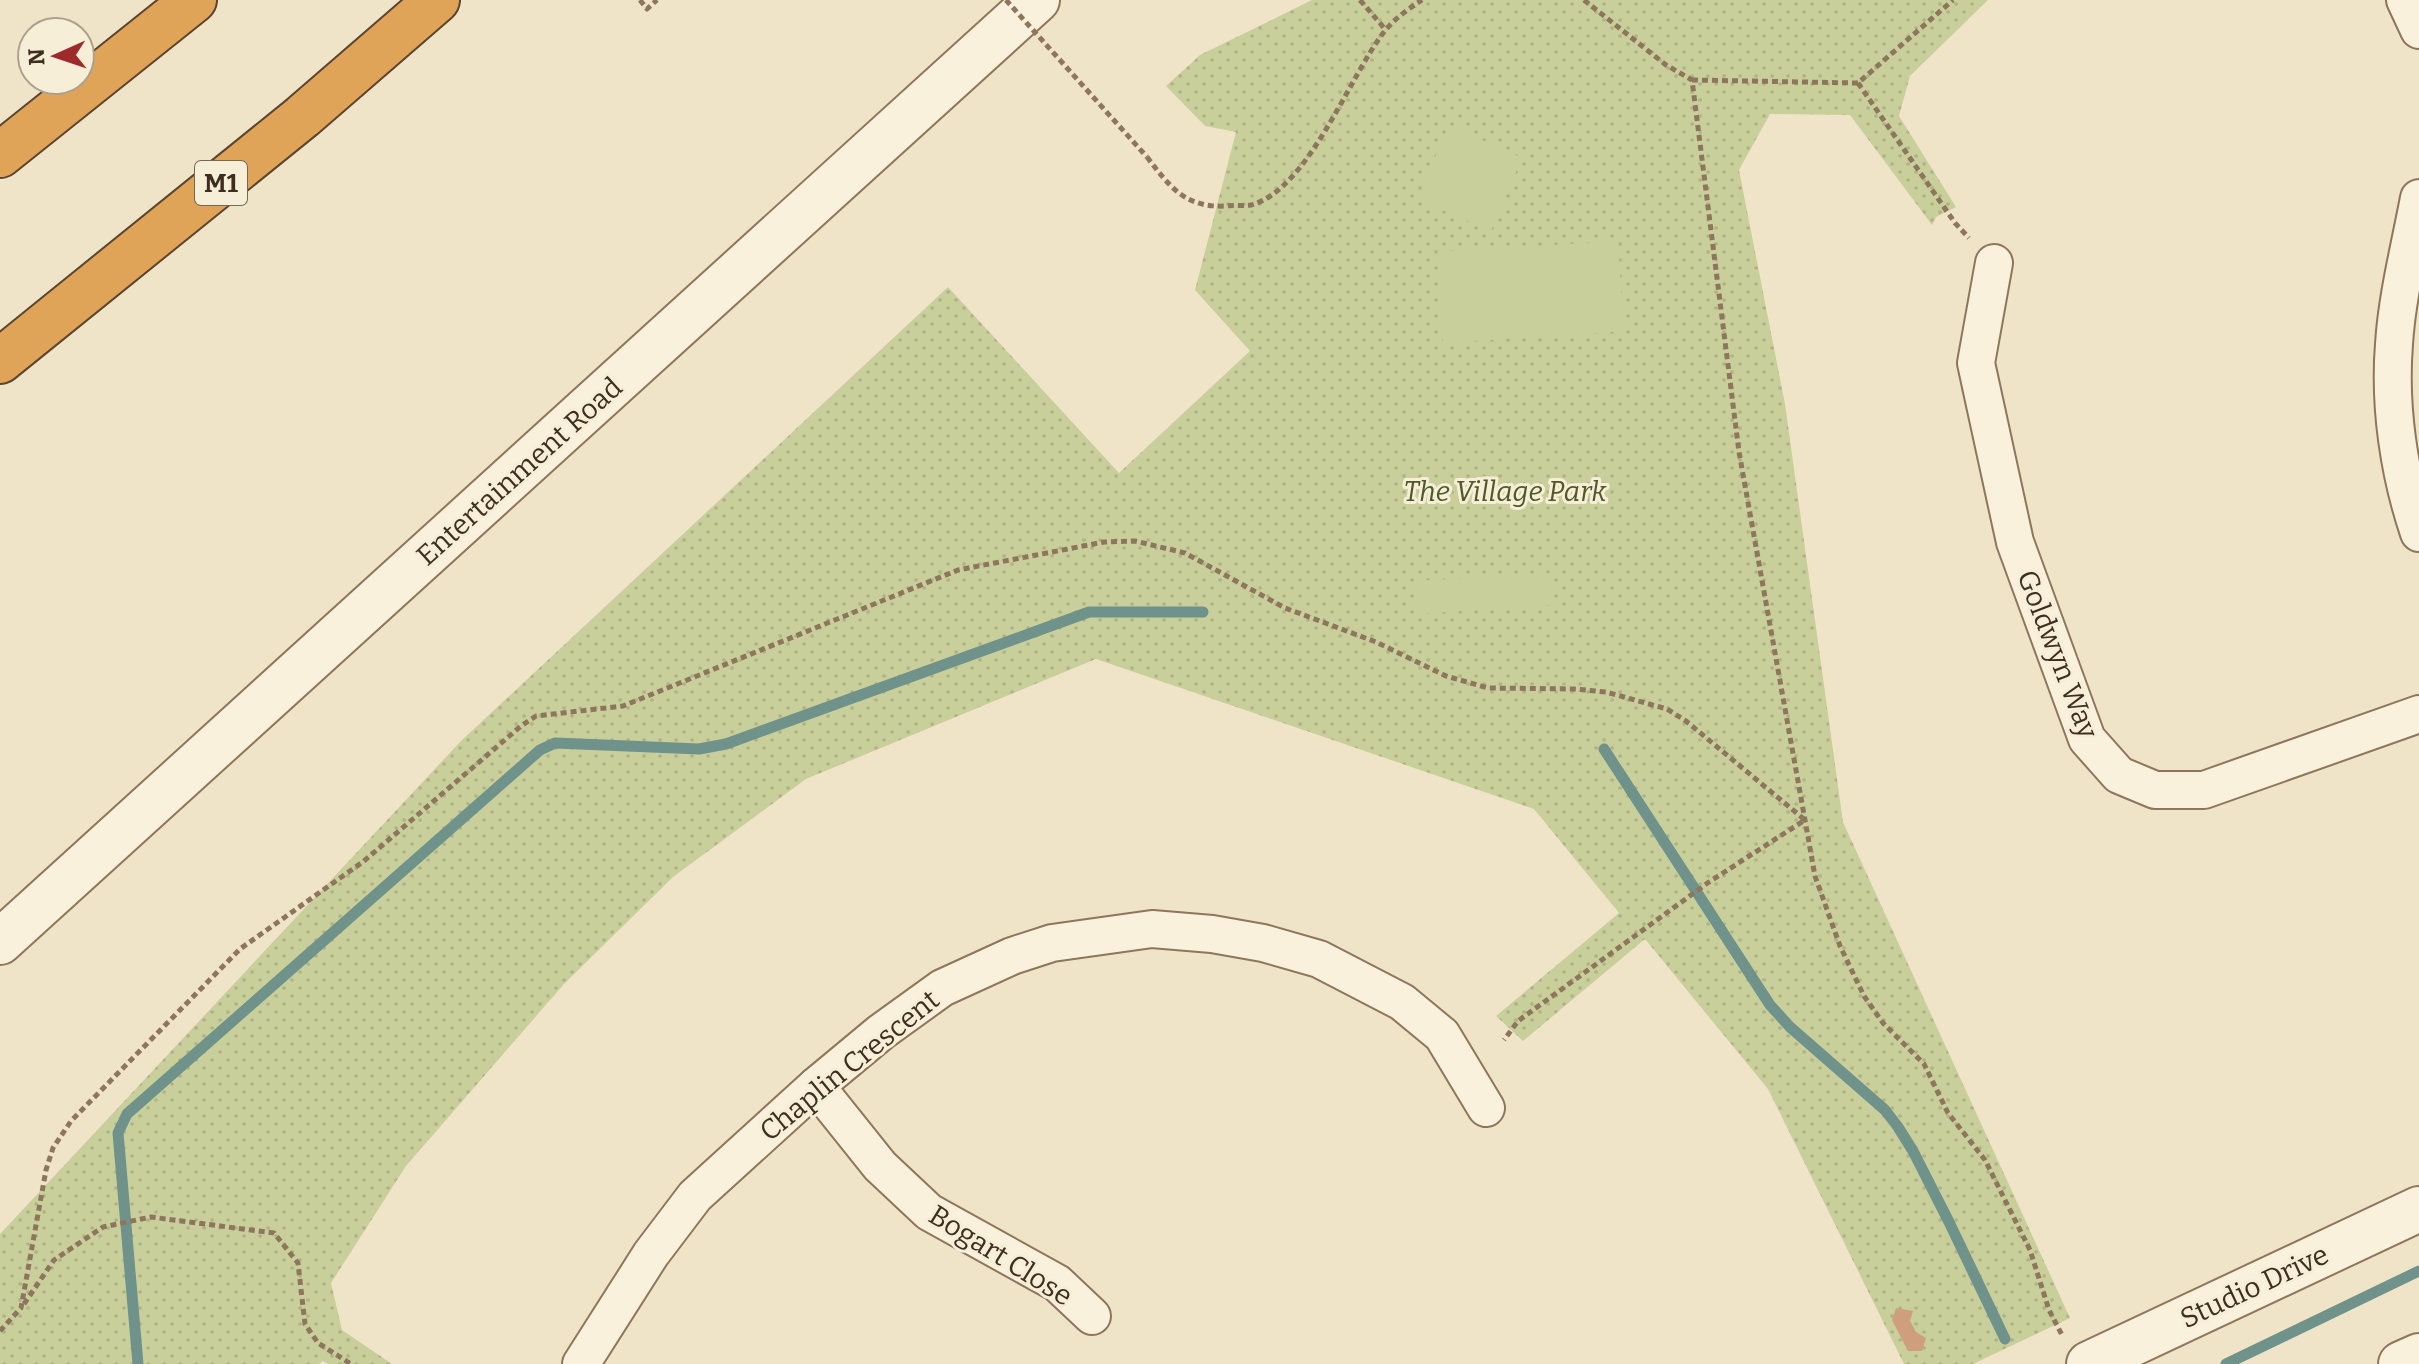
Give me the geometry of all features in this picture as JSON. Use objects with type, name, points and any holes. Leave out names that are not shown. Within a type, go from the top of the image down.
[{"type":"highway","points":[[0,155],[194,0]]},
{"type":"highway","name":"M1","points":[[0,361],[302,117],[437,0]]},
{"type":"street","name":"Entertainment Road","points":[[0,942],[1037,0]]},
{"type":"street","points":[[2405,0],[2419,30]]},
{"type":"street","points":[[2419,198],[2394,345],[2395,422],[2407,495],[2419,533]]},
{"type":"street","name":"Goldwyn Way","points":[[1994,263],[1976,363],[2015,542],[2087,739],[2119,775],[2155,790],[2204,790],[2419,714]]},
{"type":"street","name":"Chaplin Crescent","points":[[581,1364],[651,1254],[695,1196],[816,1086],[881,1032],[942,988],[1012,956],[1052,943],[1152,929],[1212,934],[1263,943],[1319,959],[1402,1002],[1442,1035],[1486,1108]]},
{"type":"street","name":"Bogart Close","points":[[816,1086],[880,1166],[929,1212],[1057,1283],[1092,1316]]},
{"type":"street","name":"Studio Drive","points":[[2076,1350],[2419,1209]]},
{"type":"street","points":[[2401,1364],[2419,1356]]},
{"type":"path","points":[[640,0],[647,9],[657,0]]},
{"type":"path","points":[[1006,0],[1147,157],[1171,189],[1193,202],[1214,207],[1252,205],[1277,191],[1303,166],[1385,29],[1422,0]]},
{"type":"path","points":[[1360,0],[1385,29]]},
{"type":"path","points":[[1584,0],[1666,65],[1692,80],[1858,83],[1953,0]]},
{"type":"path","points":[[1692,80],[1739,452],[1815,876],[1840,946],[1864,996],[1883,1023],[1924,1064],[1948,1113],[1985,1160],[2030,1250],[2049,1310],[2076,1350]]},
{"type":"path","points":[[1858,83],[1959,228],[1994,263]]},
{"type":"path","points":[[21,1308],[46,1170],[53,1148],[71,1121],[240,949],[364,861],[521,726],[536,716],[623,706],[958,570],[1104,542],[1135,541],[1162,546],[1185,553],[1285,608],[1376,642],[1446,676],[1488,688],[1606,692],[1667,709],[1686,721],[1805,820]]},
{"type":"path","points":[[1504,1040],[1518,1021],[1709,882],[1805,820]]},
{"type":"path","points":[[0,1331],[21,1308],[54,1260],[103,1227],[151,1217],[274,1233],[298,1263],[305,1324],[318,1343],[351,1364]]},
{"type":"green space","name":"The Village Park","points":[[1312,0],[1988,0],[1910,76],[1899,116],[1956,207],[1936,217],[1932,225],[1850,115],[1770,114],[1739,170],[1785,404],[1843,822],[2070,1318],[1973,1364],[1904,1364],[1768,1089],[1645,939],[1523,1041],[1496,1016],[1619,913],[1534,809],[1096,659],[806,779],[673,877],[564,984],[406,1166],[331,1283],[342,1330],[392,1364],[328,1364],[323,1361],[319,1364],[0,1364],[0,1234],[461,741],[948,287],[1119,473],[1250,351],[1195,290],[1236,132],[1205,126],[1166,86],[1200,55]]},
{"type":"green space","points":[[1449,125],[1522,158],[1491,231],[1417,199]]},
{"type":"green space","points":[[1618,241],[1624,331],[1443,343],[1437,252]]},
{"type":"green space","points":[[1551,573],[1553,605],[1417,614],[1415,581]]},
{"type":"building","points":[[1896,1308],[1913,1311],[1910,1321],[1916,1332],[1926,1338],[1922,1351],[1908,1351],[1892,1320]]},
{"type":"waterway","points":[[138,1364],[118,1133],[127,1114],[540,750],[555,743],[699,749],[726,744],[1089,612],[1203,612]]},
{"type":"waterway","points":[[1604,749],[1770,1005],[1790,1027],[1885,1110],[1898,1127],[1949,1222],[2005,1339]]},
{"type":"waterway","points":[[2226,1364],[2419,1271]]}]
